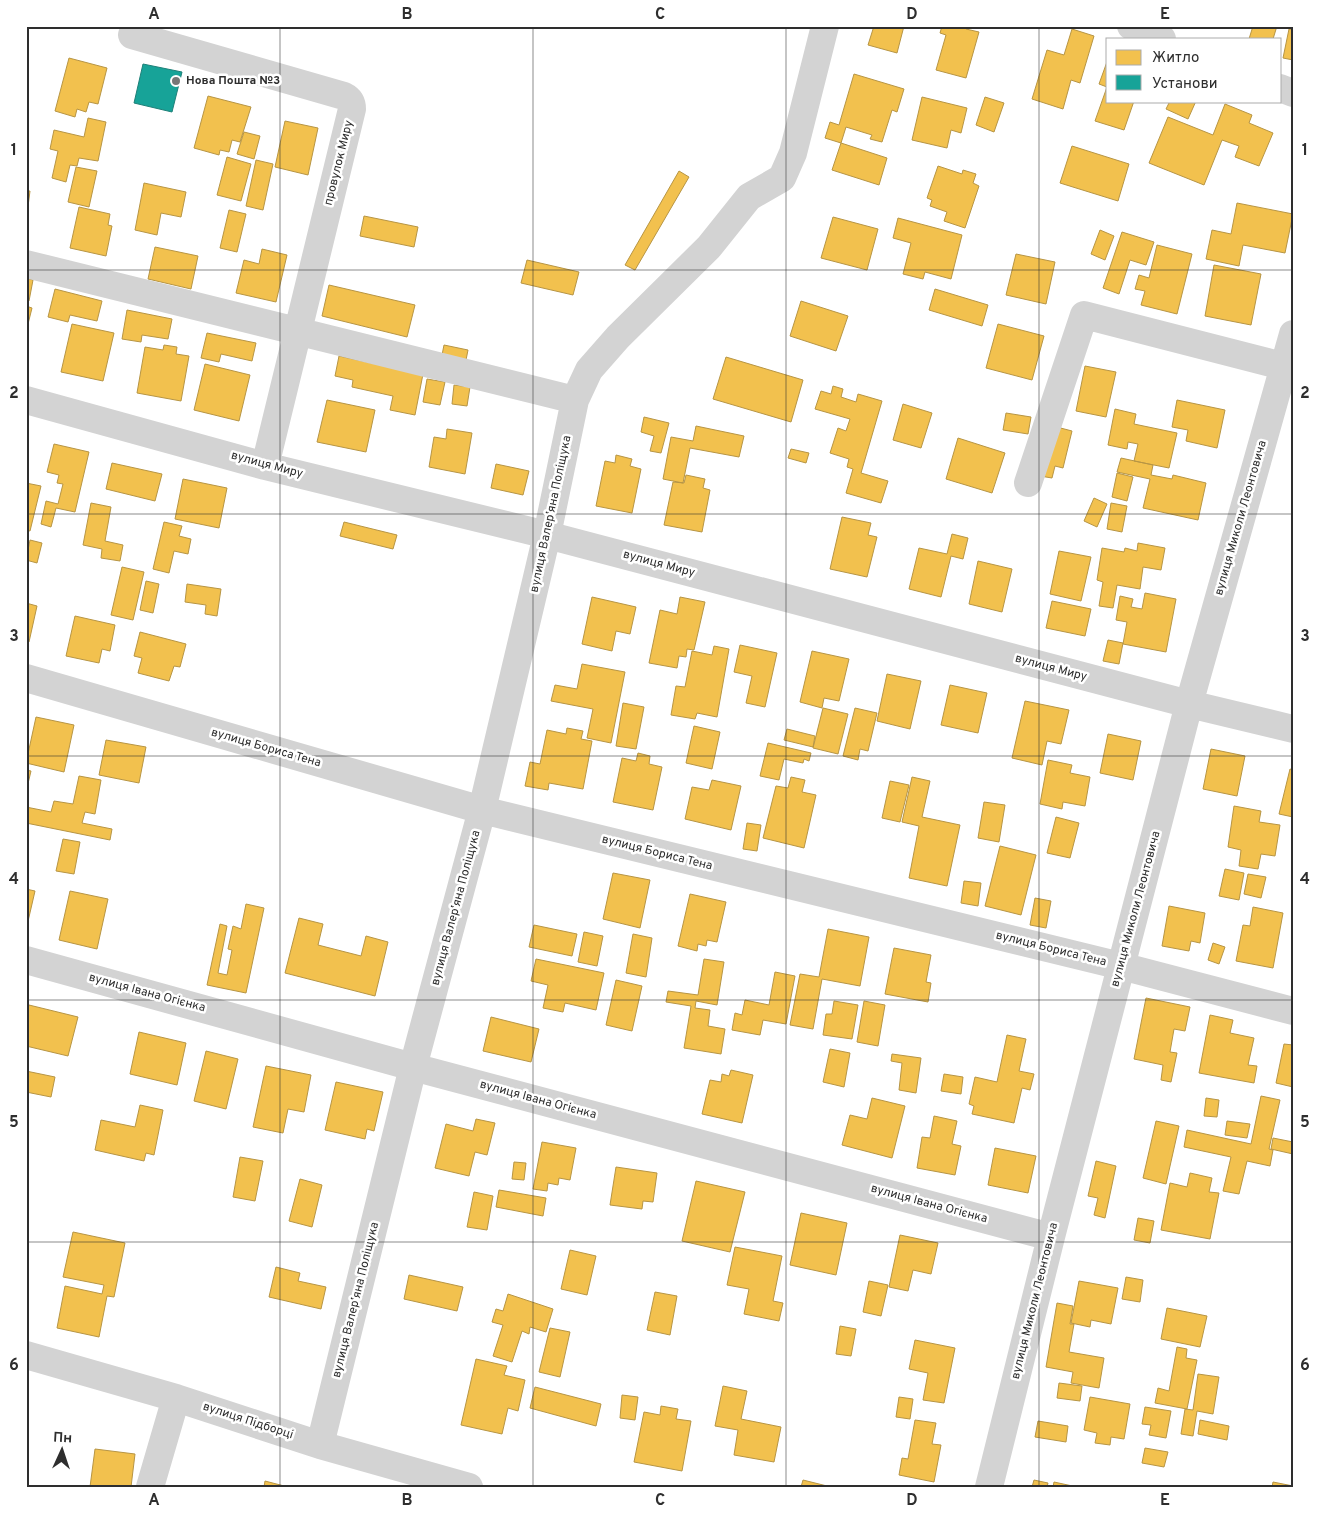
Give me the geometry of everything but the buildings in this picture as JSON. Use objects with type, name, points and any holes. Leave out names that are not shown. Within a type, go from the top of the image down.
[{"type":"street","name":"вулиця Валерʼяна Поліщука","points":[[320,1445],[414,1067],[482,810],[547,535],[575,400],[590,370],[618,337],[709,247],[749,197],[782,178],[793,153],[825,26]]},
{"type":"street","points":[[1132,26],[1160,38]]},
{"type":"street","name":"провулок Миру","points":[[132,35],[344,96],[349,98],[352,104],[265,466]]},
{"type":"street","points":[[26,264],[575,400]]},
{"type":"street","points":[[1028,483],[1084,315],[1283,366]]},
{"type":"street","name":"вулиця Миколи Леонтовича","points":[[989,1487],[1050,1236],[1189,704],[1293,334]]},
{"type":"street","name":"вулиця Миру","points":[[26,400],[265,466],[547,535],[1189,704],[1293,729]]},
{"type":"street","name":"вулиця Бориса Тена","points":[[26,678],[482,810],[1122,966],[1293,1011]]},
{"type":"street","name":"вулиця Івана Огієнка","points":[[26,960],[414,1067],[1050,1236]]},
{"type":"street","name":"вулиця Підборці","points":[[26,1355],[176,1398],[320,1445],[469,1487]]},
{"type":"street","points":[[150,1487],[176,1398]]},
{"type":"place","name":"Нова Пошта №3","points":[[176,81]]}]
